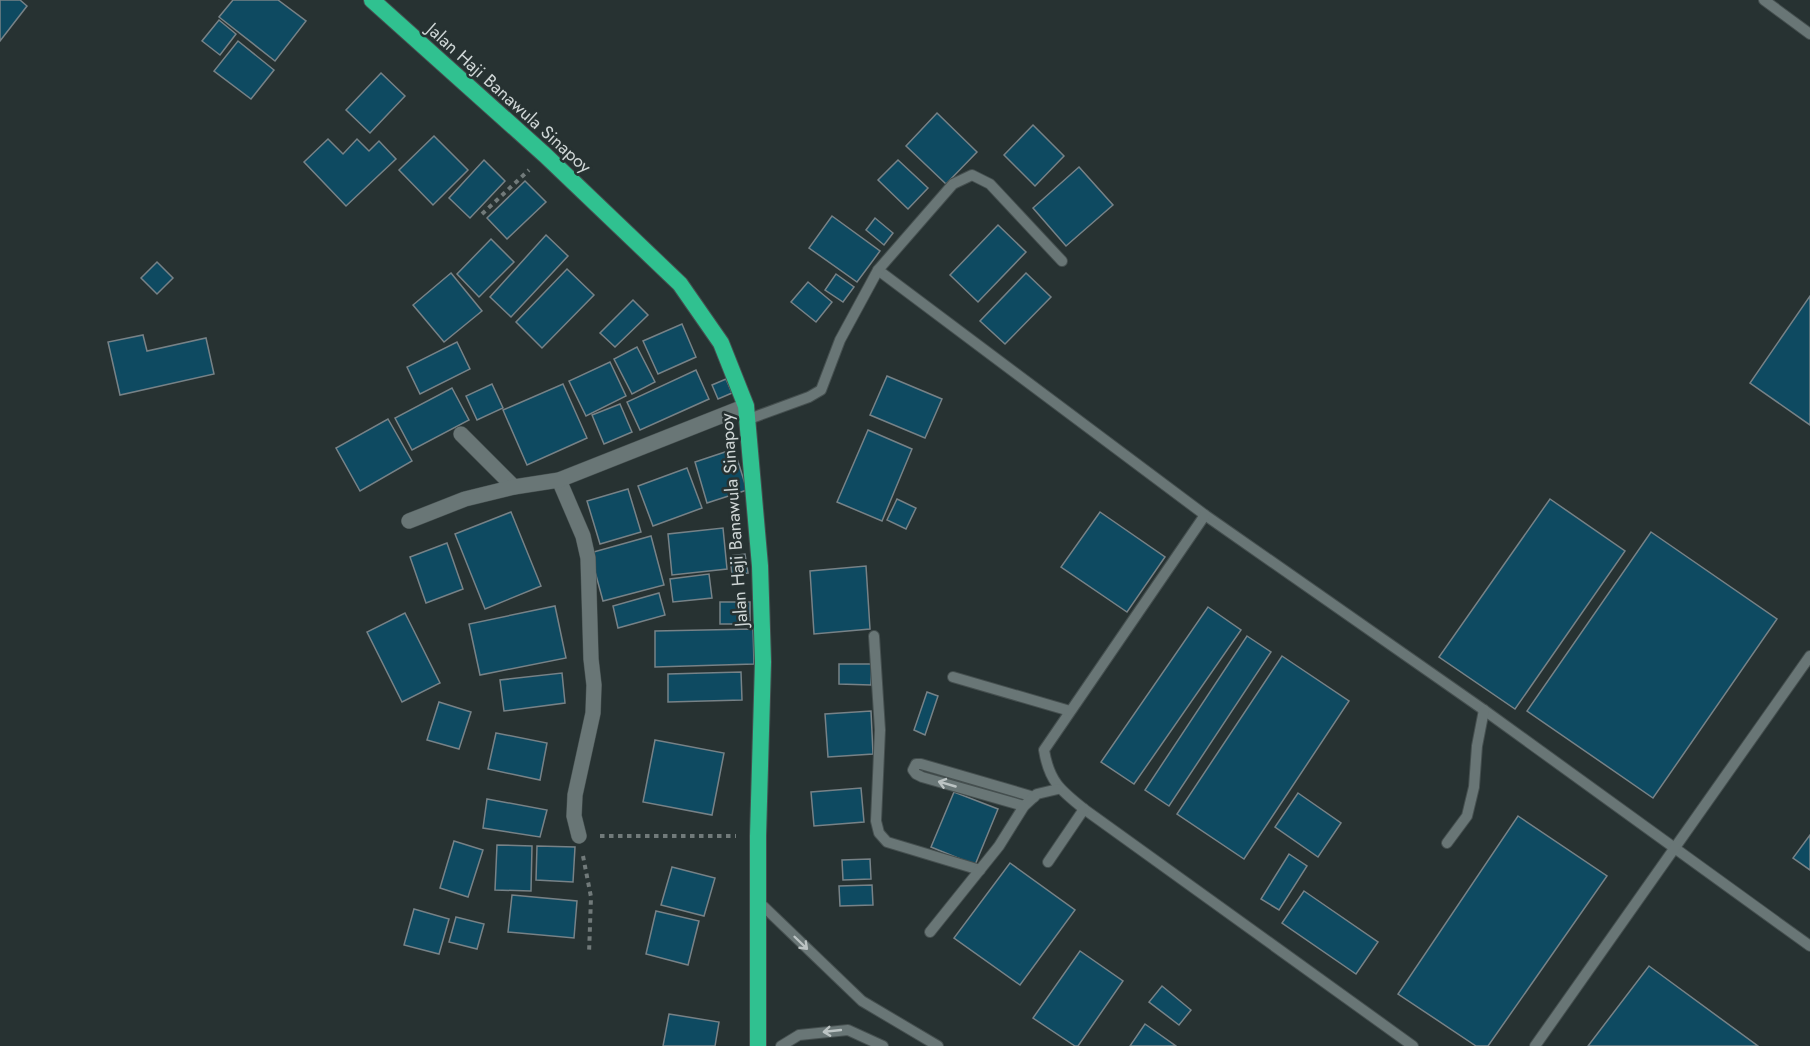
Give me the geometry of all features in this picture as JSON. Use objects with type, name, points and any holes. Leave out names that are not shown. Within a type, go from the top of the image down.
[{"type":"highway","name":"Jalan Haji Banawula Sinapoy","points":[[372,0],[545,155],[680,284],[721,343],[748,412],[760,566],[763,662],[758,836],[758,1046]]},
{"type":"street","points":[[409,521],[465,500],[559,480],[748,412]]},
{"type":"street","points":[[461,434],[514,488]]},
{"type":"street","points":[[559,480],[584,536],[588,558],[594,685],[593,713],[575,795],[574,816],[579,836]]},
{"type":"lane","points":[[1764,0],[1810,34]]},
{"type":"lane","points":[[748,412],[809,397],[821,390],[840,340],[878,270],[953,184],[972,175],[990,184],[1062,261]]},
{"type":"lane","points":[[878,270],[1205,515],[1484,710],[1810,945]]},
{"type":"lane","points":[[1205,515],[1044,750],[1047,769],[1058,789],[1083,809],[1413,1046]]},
{"type":"lane","points":[[874,636],[880,730],[875,803],[879,833],[887,842],[980,870]]},
{"type":"lane","points":[[1535,1046],[1810,656]]},
{"type":"lane","points":[[953,678],[1070,711]]},
{"type":"lane","points":[[1447,843],[1467,816],[1474,787],[1477,746],[1484,710]]},
{"type":"lane","points":[[1024,806],[988,789],[921,764],[916,764],[913,770],[921,777],[988,789],[1034,797]]},
{"type":"lane","points":[[930,932],[999,846],[1024,806],[1037,794],[1058,789]]},
{"type":"lane","points":[[1048,862],[1083,809]]},
{"type":"lane","points":[[759,902],[862,1001],[938,1046]]},
{"type":"lane","points":[[781,1046],[799,1035],[848,1030],[884,1046]]},
{"type":"path","points":[[482,214],[545,155]]},
{"type":"path","points":[[589,954],[591,897],[579,836],[758,836]]},
{"type":"building","points":[[0,0],[20,0],[27,6],[0,41]]},
{"type":"building","points":[[233,0],[278,0],[306,21],[275,61],[219,17]]},
{"type":"building","points":[[219,20],[236,34],[220,55],[202,41]]},
{"type":"building","points":[[238,41],[274,70],[251,99],[214,71]]},
{"type":"building","points":[[381,73],[405,96],[370,133],[346,110]]},
{"type":"building","points":[[937,113],[977,152],[946,184],[906,146]]},
{"type":"building","points":[[1033,125],[1064,156],[1035,186],[1004,155]]},
{"type":"building","points":[[434,136],[468,170],[433,205],[399,170]]},
{"type":"building","points":[[328,139],[343,154],[357,139],[369,151],[379,141],[396,159],[346,206],[304,162]]},
{"type":"building","points":[[484,160],[505,181],[470,218],[449,198]]},
{"type":"building","points":[[898,160],[928,188],[908,209],[878,180]]},
{"type":"building","points":[[1079,167],[1113,205],[1066,246],[1033,208]]},
{"type":"building","points":[[525,181],[546,202],[507,239],[487,218]]},
{"type":"building","points":[[832,216],[880,251],[857,282],[809,248]]},
{"type":"building","points":[[875,218],[893,233],[884,245],[866,230]]},
{"type":"building","points":[[998,225],[1026,252],[978,302],[950,275]]},
{"type":"building","points":[[546,235],[568,256],[511,317],[490,297]]},
{"type":"building","points":[[491,239],[514,262],[479,297],[457,274]]},
{"type":"building","points":[[157,262],[173,278],[157,294],[141,278]]},
{"type":"building","points":[[567,269],[594,295],[542,348],[516,322]]},
{"type":"building","points":[[451,273],[482,311],[444,342],[413,305]]},
{"type":"building","points":[[1026,273],[1051,297],[1005,344],[980,321]]},
{"type":"building","points":[[836,274],[854,287],[843,302],[825,290]]},
{"type":"building","points":[[808,282],[832,302],[816,322],[791,302]]},
{"type":"building","points":[[1810,296],[1810,425],[1750,383]]},
{"type":"building","points":[[633,300],[648,315],[615,347],[600,333]]},
{"type":"building","points":[[682,324],[696,357],[658,374],[643,341]]},
{"type":"building","points":[[143,335],[147,351],[206,338],[214,374],[120,395],[108,342]]},
{"type":"building","points":[[457,342],[470,369],[420,394],[407,367]]},
{"type":"building","points":[[637,347],[655,382],[632,394],[614,359]]},
{"type":"building","points":[[610,362],[626,396],[586,416],[569,381]]},
{"type":"building","points":[[696,370],[709,399],[640,430],[627,402]]},
{"type":"building","points":[[887,376],[942,399],[925,438],[870,415]]},
{"type":"building","points":[[726,379],[732,393],[718,399],[712,385]]},
{"type":"building","points":[[492,384],[503,408],[477,420],[466,396]]},
{"type":"building","points":[[563,384],[587,438],[527,465],[503,410]]},
{"type":"building","points":[[452,388],[469,420],[412,450],[395,418]]},
{"type":"building","points":[[620,404],[632,432],[604,444],[592,415]]},
{"type":"building","points":[[388,419],[412,461],[360,491],[336,448]]},
{"type":"building","points":[[868,430],[912,449],[882,521],[837,502]]},
{"type":"building","points":[[734,449],[747,490],[707,503],[695,462]]},
{"type":"building","points":[[687,468],[702,508],[653,526],[638,486]]},
{"type":"building","points":[[628,489],[641,532],[600,544],[587,501]]},
{"type":"building","points":[[897,499],[916,508],[906,529],[887,520]]},
{"type":"building","points":[[1550,499],[1625,551],[1515,709],[1439,657]]},
{"type":"building","points":[[511,512],[541,586],[485,609],[455,534]]},
{"type":"building","points":[[1100,512],[1165,557],[1127,612],[1061,567]]},
{"type":"building","points":[[723,528],[727,569],[672,575],[668,534]]},
{"type":"building","points":[[1651,532],[1777,619],[1653,798],[1527,711]]},
{"type":"building","points":[[651,536],[664,585],[603,601],[590,553]]},
{"type":"building","points":[[447,543],[463,589],[426,603],[410,557]]},
{"type":"building","points":[[745,554],[748,573],[732,575],[730,556]]},
{"type":"building","points":[[866,566],[870,629],[814,634],[810,571]]},
{"type":"building","points":[[709,574],[712,598],[673,602],[670,579]]},
{"type":"building","points":[[659,593],[665,615],[618,628],[613,606]]},
{"type":"building","points":[[720,602],[750,602],[750,624],[720,624]]},
{"type":"building","points":[[555,606],[566,658],[480,675],[469,624]]},
{"type":"building","points":[[1208,607],[1241,630],[1134,784],[1101,762]]},
{"type":"building","points":[[405,613],[440,683],[402,702],[367,632]]},
{"type":"building","points":[[753,629],[754,664],[655,667],[655,631]]},
{"type":"building","points":[[1247,636],[1271,652],[1169,806],[1145,790]]},
{"type":"building","points":[[1282,656],[1349,701],[1244,859],[1177,814]]},
{"type":"building","points":[[839,664],[872,664],[871,685],[839,684]]},
{"type":"building","points":[[741,672],[742,700],[668,702],[668,674]]},
{"type":"building","points":[[562,673],[565,703],[504,711],[500,680]]},
{"type":"building","points":[[927,692],[938,696],[925,735],[914,730]]},
{"type":"building","points":[[439,702],[471,712],[459,749],[427,740]]},
{"type":"building","points":[[871,711],[873,754],[828,757],[825,714]]},
{"type":"building","points":[[496,733],[547,743],[540,780],[488,769]]},
{"type":"building","points":[[655,740],[724,753],[712,815],[643,802]]},
{"type":"building","points":[[861,788],[864,822],[814,826],[811,792]]},
{"type":"building","points":[[954,792],[998,809],[975,865],[931,847]]},
{"type":"building","points":[[1298,793],[1341,823],[1318,857],[1275,827]]},
{"type":"building","points":[[487,799],[547,810],[540,837],[483,828]]},
{"type":"building","points":[[1518,816],[1607,876],[1488,1046],[1476,1046],[1398,994]]},
{"type":"building","points":[[1810,835],[1810,870],[1793,858]]},
{"type":"building","points":[[454,841],[483,850],[468,897],[440,888]]},
{"type":"building","points":[[497,845],[532,846],[531,891],[495,890]]},
{"type":"building","points":[[537,846],[575,847],[573,882],[536,880]]},
{"type":"building","points":[[1289,854],[1307,866],[1279,910],[1261,899]]},
{"type":"building","points":[[870,859],[871,879],[843,880],[842,860]]},
{"type":"building","points":[[1010,863],[1075,910],[1020,985],[954,938]]},
{"type":"building","points":[[672,867],[715,878],[704,916],[661,905]]},
{"type":"building","points":[[872,885],[873,905],[840,906],[839,886]]},
{"type":"building","points":[[1304,891],[1378,942],[1356,974],[1282,923]]},
{"type":"building","points":[[512,895],[577,901],[574,938],[508,932]]},
{"type":"building","points":[[414,909],[449,919],[439,954],[404,945]]},
{"type":"building","points":[[656,911],[699,921],[688,965],[646,954]]},
{"type":"building","points":[[456,917],[484,924],[477,949],[449,942]]},
{"type":"building","points":[[1080,951],[1123,981],[1078,1046],[1075,1046],[1033,1018]]},
{"type":"building","points":[[1649,966],[1758,1046],[1588,1046]]},
{"type":"building","points":[[1162,986],[1191,1010],[1179,1025],[1149,1002]]},
{"type":"building","points":[[669,1014],[719,1022],[715,1046],[663,1046]]},
{"type":"building","points":[[1145,1024],[1176,1046],[1130,1046]]}]
